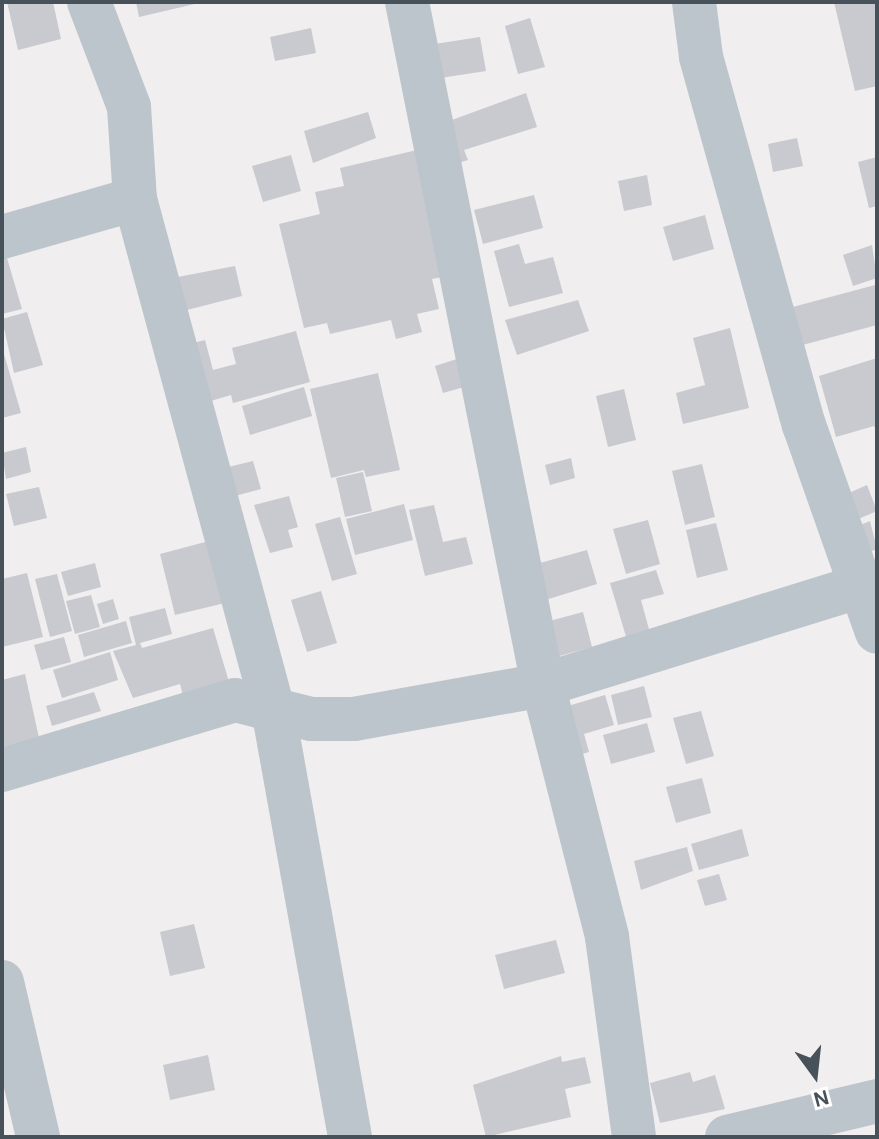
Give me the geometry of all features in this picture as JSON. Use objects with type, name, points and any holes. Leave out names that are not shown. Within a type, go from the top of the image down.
[{"type":"street","points":[[89,2],[129,107],[135,199],[273,709],[350,1137]]},
{"type":"street","points":[[407,2],[454,214],[543,685],[607,937],[634,1137]]},
{"type":"street","points":[[694,2],[701,57],[804,425],[870,583],[877,632]]},
{"type":"street","points":[[2,237],[135,199]]},
{"type":"street","points":[[2,770],[235,700],[311,719],[354,719],[543,685],[870,583]]},
{"type":"street","points":[[2,982],[38,1137]]},
{"type":"street","points":[[727,1137],[877,1101]]},
{"type":"building","points":[[7,2],[53,2],[61,39],[18,50]]},
{"type":"building","points":[[136,2],[198,2],[199,3],[139,17]]},
{"type":"building","points":[[834,2],[877,2],[877,86],[855,91]]},
{"type":"building","points":[[530,18],[545,67],[518,74],[505,26]]},
{"type":"building","points":[[311,28],[316,53],[275,61],[270,37]]},
{"type":"building","points":[[480,37],[486,71],[434,79],[428,45]]},
{"type":"building","points":[[526,93],[537,127],[464,150],[468,160],[443,168],[430,128]]},
{"type":"building","points":[[368,112],[376,138],[313,163],[304,131]]},
{"type":"building","points":[[797,138],[803,166],[773,172],[768,144]]},
{"type":"building","points":[[417,150],[447,276],[432,279],[439,309],[417,314],[422,332],[396,339],[391,320],[330,334],[327,323],[304,328],[279,224],[320,214],[315,192],[344,186],[340,168]]},
{"type":"building","points":[[291,155],[301,191],[263,202],[252,166]]},
{"type":"building","points":[[877,157],[877,206],[869,208],[858,162]]},
{"type":"building","points":[[647,175],[652,205],[624,211],[618,181]]},
{"type":"building","points":[[534,195],[543,228],[483,244],[474,210]]},
{"type":"building","points":[[705,215],[714,249],[673,261],[663,227]]},
{"type":"building","points":[[2,241],[22,309],[2,314]]},
{"type":"building","points":[[519,244],[525,264],[553,257],[563,293],[509,307],[494,251]]},
{"type":"building","points":[[872,245],[877,278],[853,286],[843,255]]},
{"type":"building","points":[[235,266],[242,296],[171,314],[162,280]]},
{"type":"building","points":[[875,285],[877,325],[784,350],[774,312]]},
{"type":"building","points":[[578,300],[589,331],[517,355],[505,320]]},
{"type":"building","points":[[27,312],[43,365],[14,373],[2,319]]},
{"type":"building","points":[[730,328],[749,408],[683,424],[676,393],[705,385],[693,338]]},
{"type":"building","points":[[296,331],[310,382],[233,403],[231,395],[194,406],[178,347],[205,340],[213,370],[236,364],[232,348]]},
{"type":"building","points":[[2,347],[21,413],[2,418]]},
{"type":"building","points":[[463,357],[471,385],[443,393],[435,366]]},
{"type":"building","points":[[877,358],[877,433],[874,426],[836,437],[819,376]]},
{"type":"building","points":[[378,373],[400,470],[366,477],[364,470],[331,478],[310,389]]},
{"type":"building","points":[[304,387],[312,416],[250,435],[242,406]]},
{"type":"building","points":[[624,389],[636,440],[608,447],[596,396]]},
{"type":"building","points":[[26,447],[31,472],[6,479],[2,453]]},
{"type":"building","points":[[571,458],[575,478],[550,485],[545,465]]},
{"type":"building","points":[[253,461],[261,489],[228,498],[220,469]]},
{"type":"building","points":[[702,464],[715,517],[685,525],[672,471]]},
{"type":"building","points":[[363,472],[372,511],[345,517],[336,478]]},
{"type":"building","points":[[867,485],[877,511],[835,529],[824,504]]},
{"type":"building","points":[[39,487],[47,518],[14,526],[6,494]]},
{"type":"building","points":[[289,496],[298,527],[288,530],[293,547],[270,553],[254,505]]},
{"type":"building","points":[[404,504],[413,540],[355,555],[346,519]]},
{"type":"building","points":[[434,505],[443,542],[466,537],[473,564],[425,576],[409,510]]},
{"type":"building","points":[[340,517],[357,574],[332,581],[315,524]]},
{"type":"building","points":[[648,520],[660,564],[626,574],[613,529]]},
{"type":"building","points":[[870,521],[877,549],[848,560],[838,534]]},
{"type":"building","points":[[716,523],[728,570],[697,578],[686,530]]},
{"type":"building","points":[[209,541],[225,603],[175,615],[160,554]]},
{"type":"building","points":[[587,550],[597,584],[539,602],[529,566]]},
{"type":"building","points":[[95,563],[101,587],[68,596],[61,572]]},
{"type":"building","points":[[656,570],[664,594],[641,600],[650,633],[627,640],[610,583]]},
{"type":"building","points":[[27,573],[43,637],[2,647],[2,579]]},
{"type":"building","points":[[57,574],[72,631],[50,637],[35,579]]},
{"type":"building","points":[[321,591],[337,643],[307,652],[291,600]]},
{"type":"building","points":[[91,595],[100,627],[75,634],[66,601]]},
{"type":"building","points":[[113,599],[119,619],[103,624],[97,604]]},
{"type":"building","points":[[165,608],[172,634],[140,643],[142,648],[213,628],[232,692],[184,700],[180,684],[133,698],[113,651],[136,645],[129,617]]},
{"type":"building","points":[[583,612],[592,647],[552,658],[542,623]]},
{"type":"building","points":[[126,621],[132,643],[84,657],[78,635]]},
{"type":"building","points":[[64,637],[71,662],[41,670],[34,645]]},
{"type":"building","points":[[110,652],[118,680],[62,698],[53,670]]},
{"type":"building","points":[[25,674],[39,738],[2,747],[2,680]]},
{"type":"building","points":[[644,686],[652,717],[618,725],[611,695]]},
{"type":"building","points":[[94,692],[101,711],[52,726],[46,706]]},
{"type":"building","points":[[605,695],[614,725],[584,734],[589,752],[566,759],[551,711]]},
{"type":"building","points":[[701,711],[714,756],[686,764],[673,718]]},
{"type":"building","points":[[647,723],[655,752],[611,764],[603,735]]},
{"type":"building","points":[[702,778],[711,813],[676,823],[666,787]]},
{"type":"building","points":[[742,829],[749,856],[699,870],[691,844]]},
{"type":"building","points":[[687,847],[693,871],[641,890],[634,861]]},
{"type":"building","points":[[719,874],[727,900],[705,906],[697,880]]},
{"type":"building","points":[[194,924],[205,968],[170,976],[160,932]]},
{"type":"building","points":[[556,940],[565,973],[504,989],[495,955]]},
{"type":"building","points":[[208,1055],[215,1090],[170,1100],[163,1065]]},
{"type":"building","points":[[561,1056],[562,1062],[585,1057],[591,1083],[565,1089],[571,1117],[486,1137],[473,1085]]},
{"type":"building","points":[[690,1072],[693,1082],[715,1075],[725,1109],[660,1123],[650,1083]]}]
